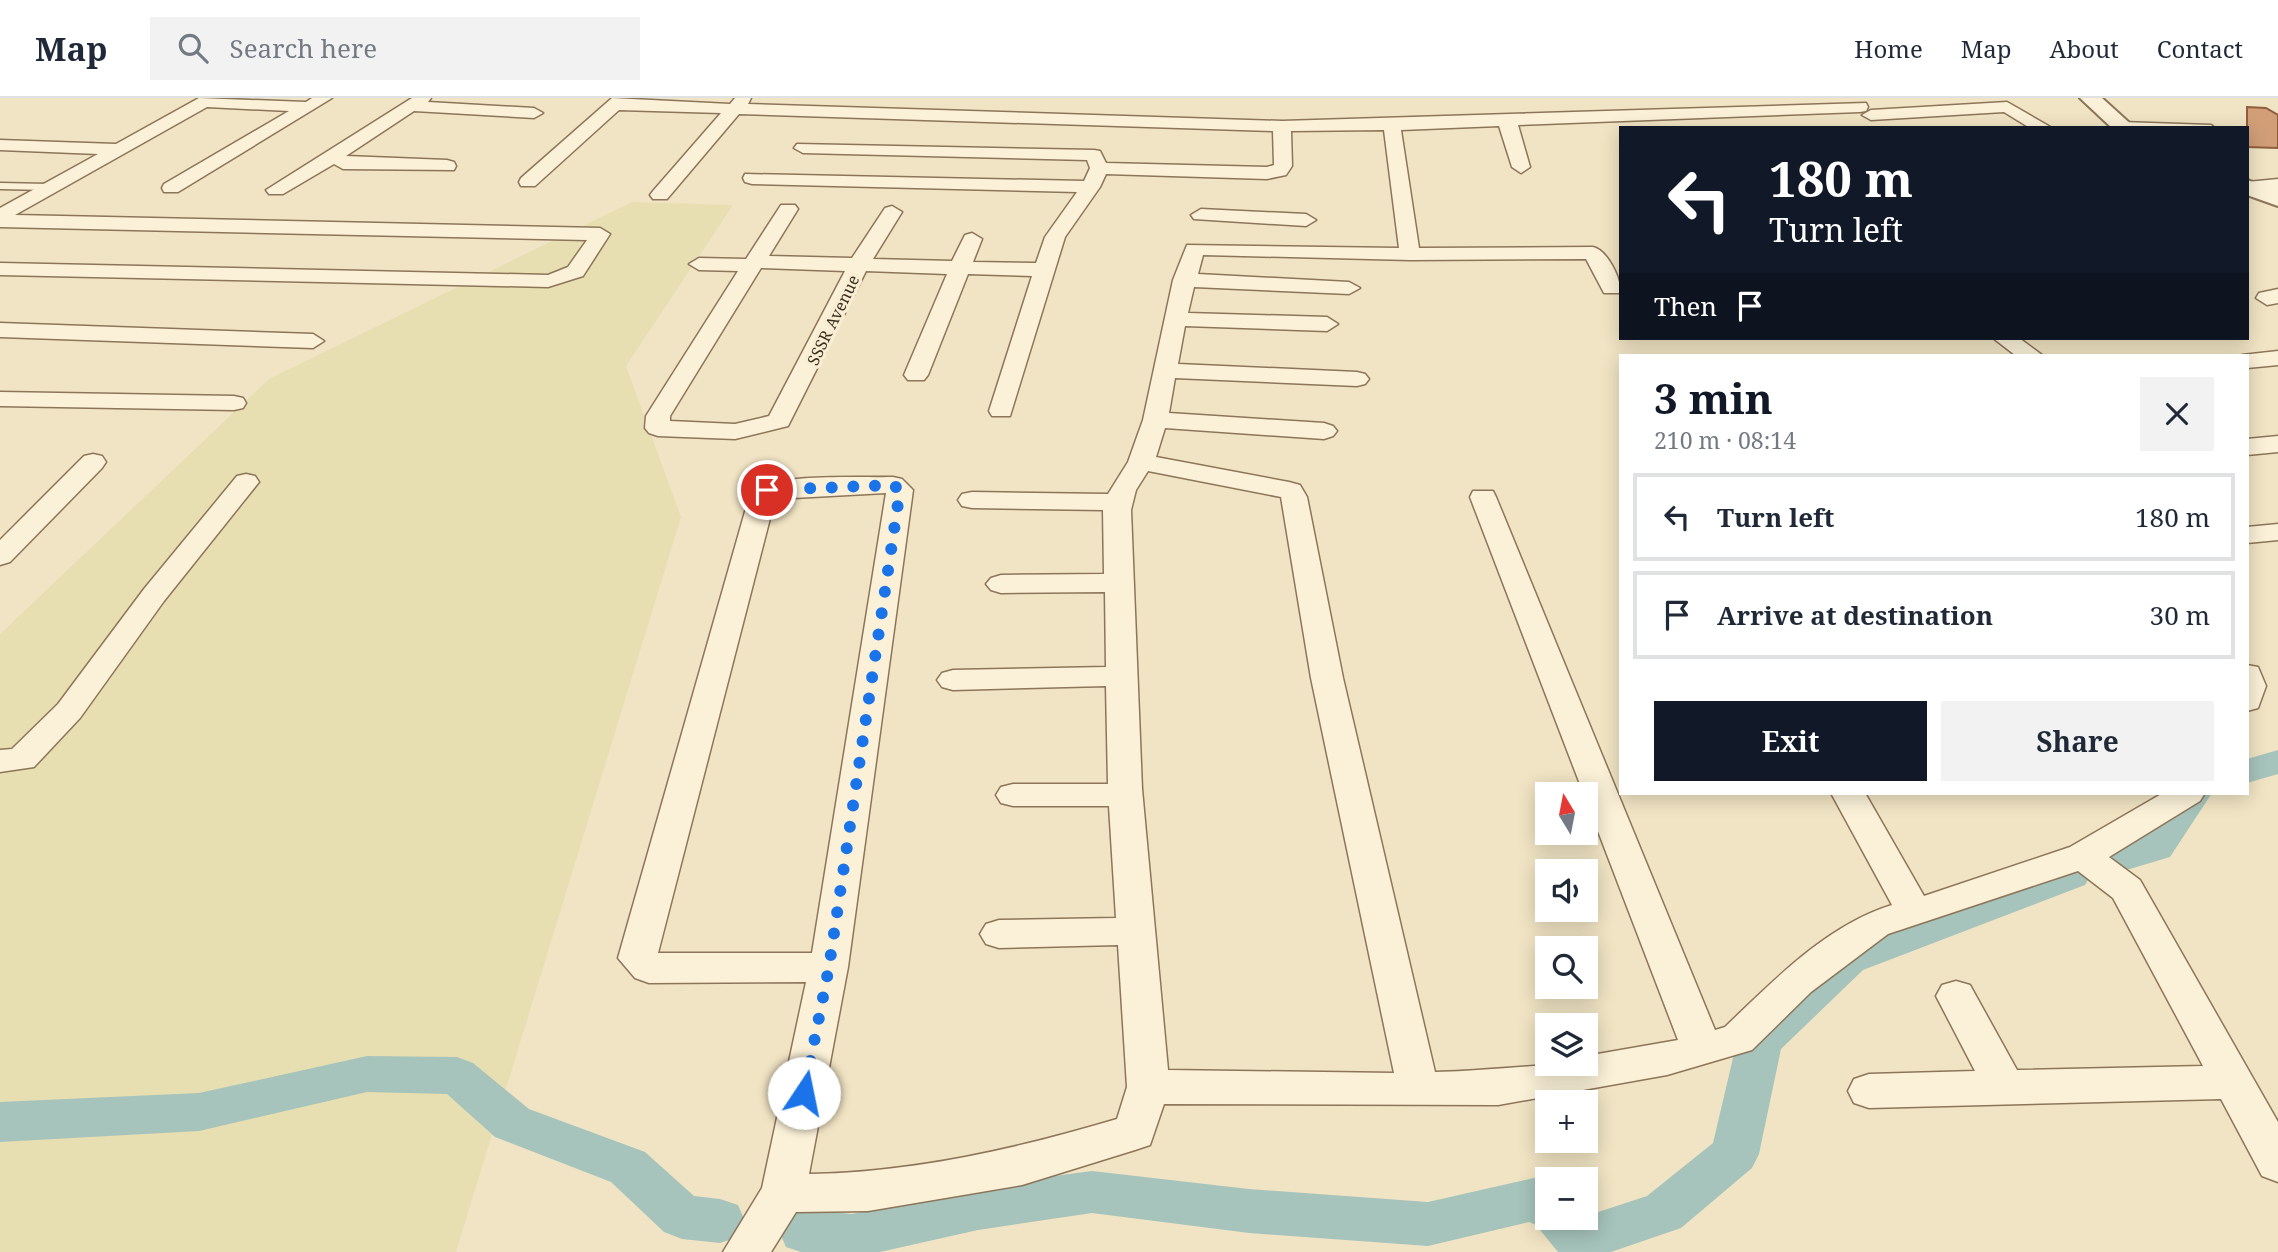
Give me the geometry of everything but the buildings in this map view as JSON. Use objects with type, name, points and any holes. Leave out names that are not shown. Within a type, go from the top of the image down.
[{"type":"street","points":[[990,117],[999,98]]},
{"type":"street","points":[[2090,98],[2123,126]]},
{"type":"street","points":[[0,218],[48,187],[207,100],[316,102]]},
{"type":"street","points":[[1001,411],[1055,237],[1095,170],[1095,119],[1100,101]]},
{"type":"street","points":[[171,188],[316,102]]},
{"type":"street","points":[[276,190],[335,156],[418,102],[534,113]]},
{"type":"street","points":[[528,183],[618,102],[739,104],[990,117],[1282,126],[1392,125],[1858,106],[2007,107],[2040,126]]},
{"type":"street","points":[[660,195],[739,104]]},
{"type":"street","points":[[1858,106],[1886,126]]},
{"type":"street","points":[[1504,121],[1511,128],[1521,167]]},
{"type":"street","points":[[1392,125],[1410,254]]},
{"type":"street","points":[[752,178],[1095,170],[1279,172],[1283,166],[1282,126]]},
{"type":"street","points":[[0,145],[117,150]]},
{"type":"street","points":[[803,148],[1095,170]]},
{"type":"street","points":[[335,156],[343,163],[447,166]]},
{"type":"street","points":[[783,1193],[867,1192],[1022,1166],[1135,1132],[1148,1087],[1125,795],[1119,502],[1123,490],[1141,462],[1155,420],[1175,319],[1194,249],[1208,171]]},
{"type":"street","points":[[2249,187],[2278,186]]},
{"type":"street","points":[[2249,187],[2278,199]]},
{"type":"street","points":[[751,265],[780,226],[788,209]]},
{"type":"street","name":"SSSR Avenue","points":[[751,265],[690,370],[658,416],[658,428],[738,432],[770,425],[785,416],[859,264],[892,212]]},
{"type":"street","points":[[1201,215],[1306,220]]},
{"type":"street","points":[[0,218],[600,234],[576,274],[548,281],[0,269]]},
{"type":"street","points":[[916,375],[972,239]]},
{"type":"street","points":[[1194,249],[1410,254],[1619,253]]},
{"type":"street","points":[[1593,253],[1612,288]]},
{"type":"street","points":[[699,264],[751,265],[756,262],[1045,270]]},
{"type":"street","points":[[1184,280],[1349,288]]},
{"type":"street","points":[[1175,319],[1327,324]]},
{"type":"street","points":[[0,330],[313,341]]},
{"type":"street","points":[[2007,340],[2028,354]]},
{"type":"street","points":[[1165,370],[1357,379]]},
{"type":"street","points":[[0,399],[234,403]]},
{"type":"street","points":[[1155,420],[1324,431]]},
{"type":"street","points":[[2249,447],[2278,444]]},
{"type":"street","points":[[0,556],[93,462]]},
{"type":"street","points":[[1141,462],[1280,488],[1290,491],[1294,497],[1327,678],[1418,1089]]},
{"type":"street","points":[[0,761],[22,759],[69,712],[154,595],[246,482]]},
{"type":"street","points":[[746,1252],[783,1193],[829,967],[900,490],[893,485],[775,489],[763,494],[638,958],[649,968],[829,967]]},
{"type":"street","points":[[1483,497],[1702,1049]]},
{"type":"street","points":[[972,500],[1119,502]]},
{"type":"street","points":[[2249,535],[2278,533]]},
{"type":"street","points":[[1001,584],[1119,583]]},
{"type":"street","points":[[953,680],[1122,676]]},
{"type":"street","points":[[1013,794],[1125,795]]},
{"type":"street","points":[[1849,795],[1914,912]]},
{"type":"street","points":[[1148,1087],[1498,1088],[1667,1059],[1738,1039],[1797,982],[1875,924],[2083,856],[2185,795]]},
{"type":"street","points":[[2083,856],[2127,889],[2278,1163]]},
{"type":"street","points":[[999,934],[1136,931]]},
{"type":"street","points":[[1956,996],[2005,1088]]},
{"type":"street","points":[[1869,1091],[2234,1082]]},
{"type":"lane","points":[[0,186],[48,187]]},
{"type":"shaded area","points":[[632,202],[733,205],[626,366],[681,517],[456,1252],[0,1252],[0,634],[269,379]]},
{"type":"waterway","points":[[2249,770],[2278,762]]},
{"type":"waterway","points":[[2123,857],[2156,847],[2192,795]]},
{"type":"waterway","points":[[1570,1230],[1580,1240],[1663,1213],[1735,1154],[1760,1041],[1848,959],[2071,875]]},
{"type":"waterway","points":[[0,1122],[199,1112],[367,1074],[457,1076],[512,1123],[628,1167],[682,1217],[720,1221]]},
{"type":"waterway","points":[[804,1231],[852,1236],[978,1208],[1092,1192],[1249,1211],[1428,1224],[1535,1199]]},
{"type":"route","points":[[767,490],[893,485],[900,490],[829,967],[804,1093]]}]
